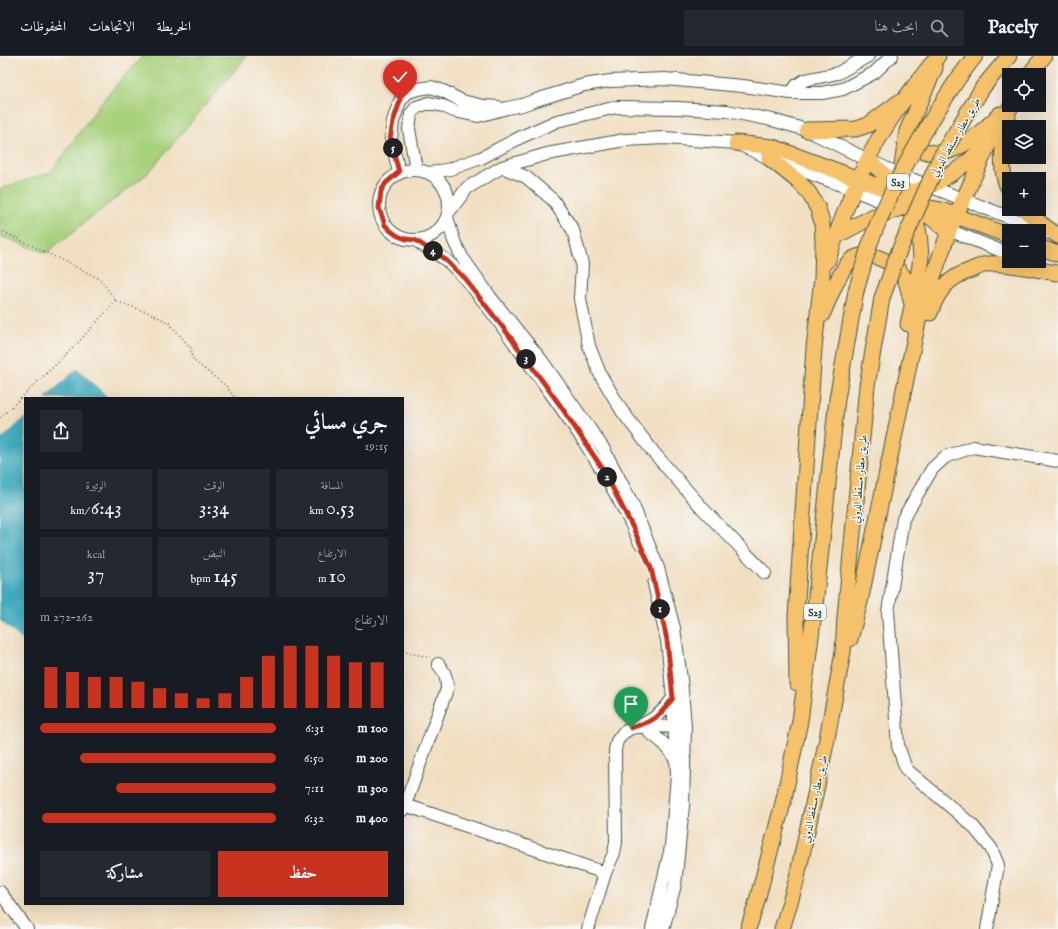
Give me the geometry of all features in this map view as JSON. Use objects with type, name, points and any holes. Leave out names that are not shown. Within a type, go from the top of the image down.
[{"type":"main road","points":[[822,278],[836,236],[857,185],[878,140],[912,87],[939,56]]},
{"type":"main road","points":[[875,528],[874,513],[883,443],[921,257],[920,237],[900,175],[907,131],[939,56]]},
{"type":"main road","name":"S23","points":[[748,929],[756,908],[783,803],[800,721],[815,606],[837,399],[856,291],[872,239],[883,212],[918,142],[957,80],[976,56]]},
{"type":"main road","name":"طريق مطار مسقط الدولي","points":[[782,929],[796,882],[809,826],[843,652],[867,386],[882,298],[898,251],[940,158],[983,87],[1009,56]]},
{"type":"main road","points":[[1035,68],[1044,56]]},
{"type":"main road","points":[[807,130],[856,129],[868,124],[905,99]]},
{"type":"main road","points":[[907,131],[909,140],[912,144],[927,152],[943,152],[955,149],[974,137],[1004,112]]},
{"type":"main road","points":[[843,652],[849,642],[860,602],[919,317],[949,231],[990,141],[1007,112]]},
{"type":"main road","points":[[1003,172],[1003,145],[1009,112]]},
{"type":"main road","points":[[836,236],[872,217],[909,204],[930,187],[970,160],[990,141]]},
{"type":"main road","points":[[736,143],[773,146],[857,185],[909,204],[942,210],[1002,233]]},
{"type":"main road","points":[[769,158],[799,182],[809,193],[818,209],[822,222],[822,278],[817,325],[796,616],[797,704],[800,721]]},
{"type":"main road","points":[[868,160],[884,173],[909,204],[949,231]]},
{"type":"main road","points":[[1032,216],[1058,236]]},
{"type":"main road","points":[[1046,250],[1058,254]]},
{"type":"main road","points":[[817,325],[847,264],[858,257],[870,256],[892,264],[903,276],[907,284],[912,306]]},
{"type":"main road","points":[[908,367],[935,298],[945,284],[959,274],[988,264],[1006,265],[1057,273]]},
{"type":"street","points":[[791,93],[797,85],[805,80],[838,73],[868,56]]},
{"type":"street","points":[[416,169],[409,129],[411,114],[417,107],[429,103],[443,106],[454,111],[478,116],[507,108],[522,106],[584,85],[610,81],[665,79],[744,86],[791,93],[822,93],[843,89],[874,73],[892,56]]},
{"type":"street","points":[[399,172],[390,139],[393,122],[400,101],[408,92],[430,87],[443,91],[462,101],[484,106],[507,108]]},
{"type":"street","points":[[430,173],[450,169],[481,158],[521,137],[557,121],[617,107],[678,108],[727,111],[772,120],[807,130],[900,175],[1058,236]]},
{"type":"street","points":[[663,929],[675,885],[683,806],[680,730],[681,679],[674,628],[658,568],[632,503],[599,442],[542,361],[491,298],[462,257],[454,241],[448,215],[449,201],[446,190],[439,180],[430,173],[416,169],[399,172],[383,187],[379,200],[379,208],[385,225],[391,231],[406,239],[415,240],[429,237],[440,229],[448,215],[467,188],[502,167],[547,154],[625,140],[664,138],[736,143],[769,158],[857,185]]},
{"type":"street","points":[[502,167],[526,178],[553,200],[573,230],[582,264],[580,299],[589,346],[600,374],[622,411],[654,454],[765,573]]},
{"type":"street","points":[[949,231],[1002,251]]},
{"type":"street","points":[[415,240],[446,260],[465,279],[560,405],[604,471],[634,530],[651,568],[667,640],[673,698],[680,730],[671,847],[652,929]]},
{"type":"street","points":[[1044,268],[1057,273]]},
{"type":"street","points":[[987,929],[998,865],[991,848],[972,825],[906,769],[898,746],[888,612],[903,519],[932,469],[945,457],[973,447],[1058,461]]},
{"type":"street","points":[[438,664],[444,672],[447,681],[447,689],[404,807],[605,873]]},
{"type":"street","points":[[637,727],[658,716],[673,698]]},
{"type":"street","points":[[588,929],[616,842],[615,750],[617,741],[623,733],[631,728],[637,727],[680,730]]},
{"type":"street","points":[[616,777],[619,752],[624,740],[636,733],[680,730]]},
{"type":"street","points":[[650,733],[662,741],[671,751],[677,764]]},
{"type":"street","points":[[0,892],[27,929]]},
{"type":"path","points":[[0,230],[100,279],[116,301],[152,314],[169,323],[191,348],[194,360],[226,386],[234,397]]},
{"type":"path","points":[[0,418],[72,349],[116,301]]},
{"type":"path","points":[[404,651],[408,653],[431,658],[438,664]]},
{"type":"green space","points":[[143,56],[247,56],[148,173],[46,253],[0,236],[0,189],[51,172],[102,101]]},
{"type":"water","points":[[77,369],[107,397],[47,397]]},
{"type":"water","points":[[24,419],[24,641],[0,620],[0,441]]},
{"type":"route","points":[[400,101],[393,122],[390,139],[399,172],[386,183],[381,191],[379,200],[381,217],[385,225],[398,236],[415,240],[446,260],[465,279],[505,330],[560,405],[604,471],[634,530],[651,568],[667,640],[673,698],[658,716],[637,727],[631,728]]}]
